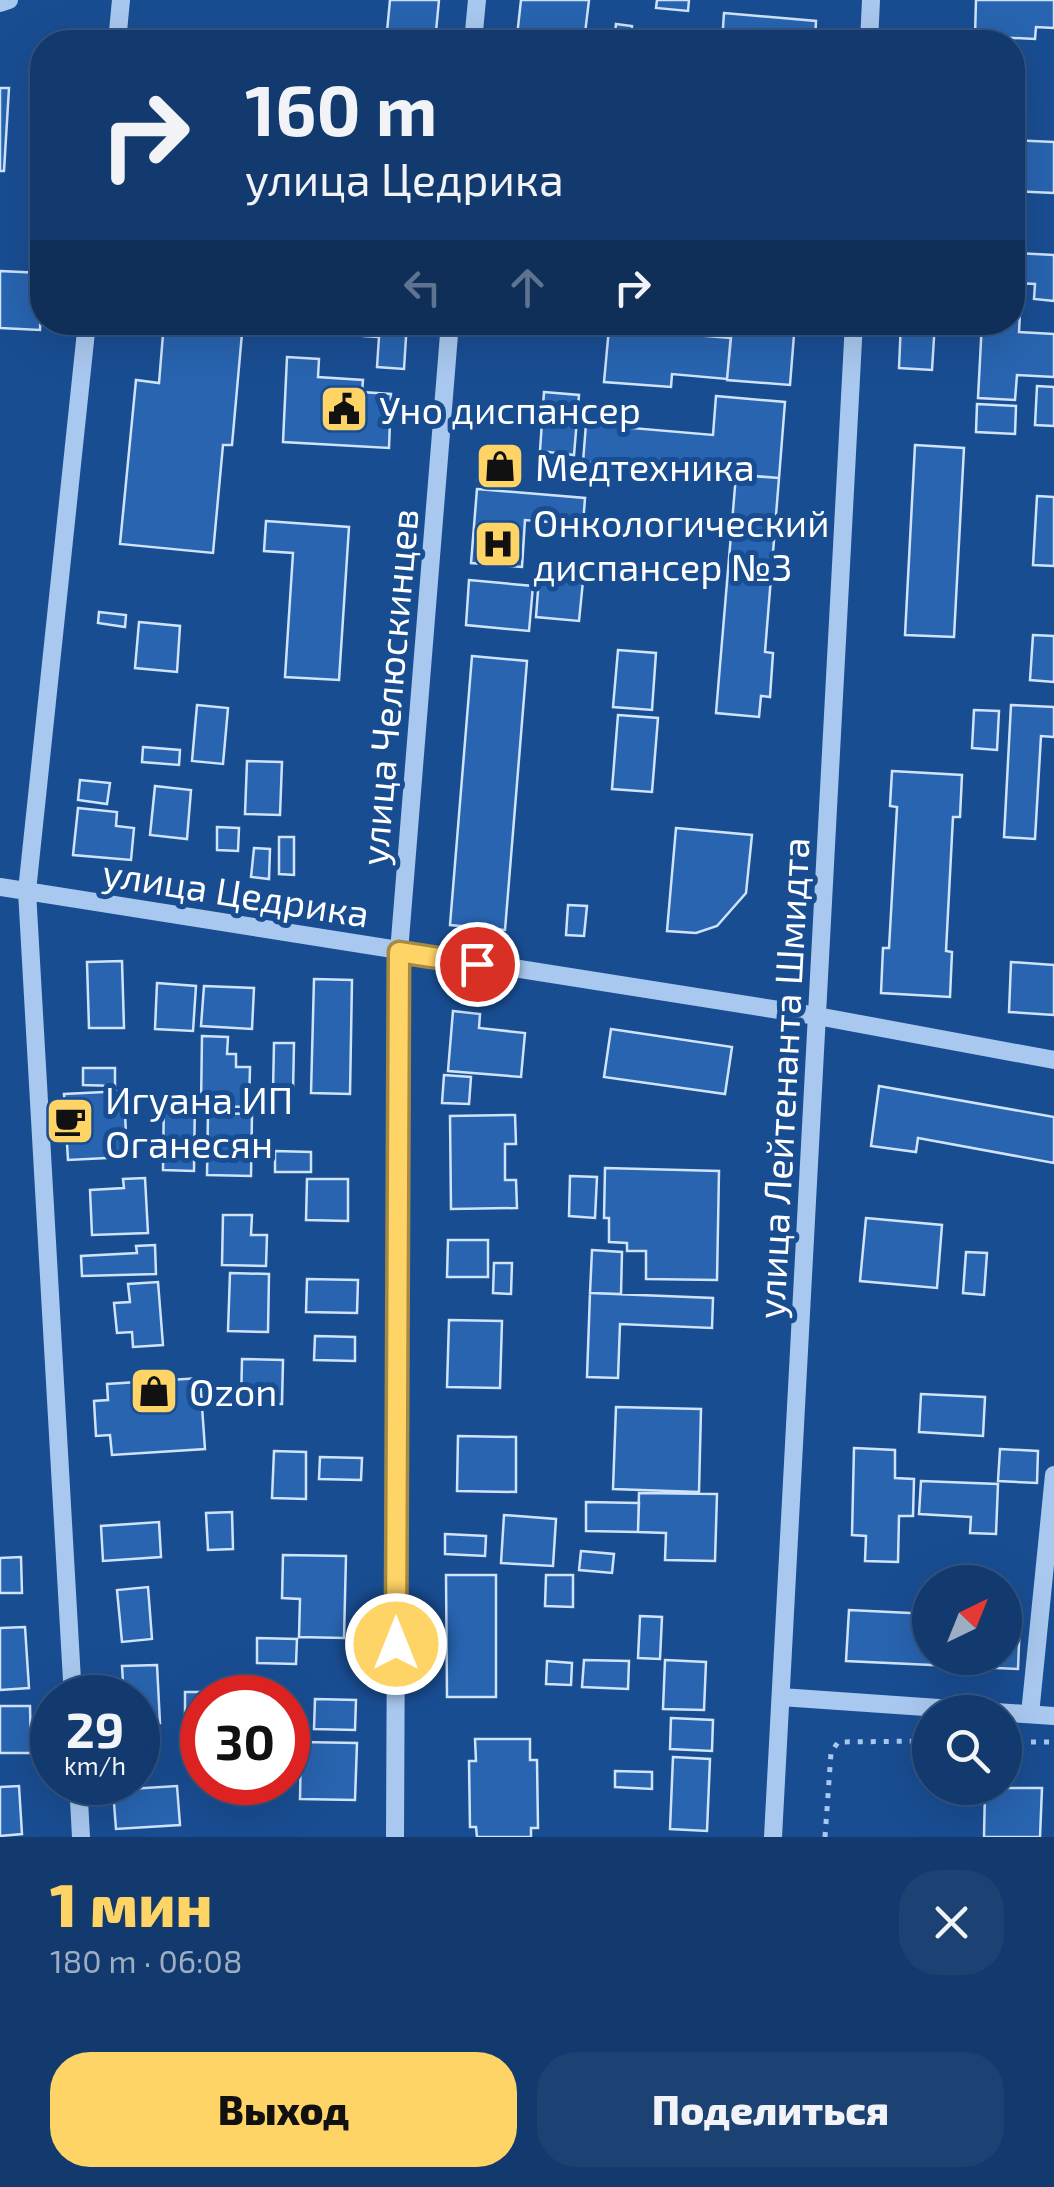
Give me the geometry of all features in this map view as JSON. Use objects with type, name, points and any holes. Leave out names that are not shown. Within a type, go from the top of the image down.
[{"type":"street","points":[[0,3],[9,0]]},
{"type":"street","points":[[118,30],[121,0]]},
{"type":"street","points":[[474,30],[477,0]]},
{"type":"street","points":[[870,30],[871,0]]},
{"type":"street","points":[[72,1675],[27,891],[86,335]]},
{"type":"street","name":"улица Челюскинцев","points":[[394,1837],[399,952],[449,335]]},
{"type":"street","name":"улица Лейтенанта Шмидта","points":[[773,1837],[853,335]]},
{"type":"street","name":"улица Цедрика","points":[[0,887],[817,1016],[1054,1060]]},
{"type":"street","points":[[1030,1714],[1054,1475]]},
{"type":"street","points":[[781,1696],[1054,1716]]},
{"type":"street","points":[[79,1805],[81,1837]]},
{"type":"path","points":[[825,1837],[831,1753],[838,1742],[912,1740]]},
{"type":"path","points":[[1022,1742],[1054,1742]]},
{"type":"building","points":[[390,0],[439,0],[436,30],[387,30]]},
{"type":"building","points":[[521,0],[589,0],[585,30],[518,30]]},
{"type":"building","points":[[657,0],[689,0],[688,11],[656,8]]},
{"type":"building","points":[[976,0],[1054,0],[1054,28],[1036,27],[1035,39],[1025,38],[1025,30],[975,30]]},
{"type":"building","points":[[724,13],[816,21],[816,30],[723,30]]},
{"type":"building","points":[[616,24],[632,26],[632,30],[615,30]]},
{"type":"building","points":[[0,88],[9,88],[4,171],[0,171]]},
{"type":"building","points":[[1025,141],[1054,142],[1054,193],[1025,192]]},
{"type":"building","points":[[1025,253],[1054,255],[1054,301],[1034,299],[1035,284],[1025,284]]},
{"type":"building","points":[[0,271],[30,272],[30,330],[0,328]]},
{"type":"building","points":[[1054,334],[1054,377],[1017,375],[1015,400],[978,398],[981,335]]},
{"type":"building","points":[[163,335],[242,335],[232,445],[223,445],[213,553],[120,544],[136,380],[159,383]]},
{"type":"building","points":[[406,335],[404,369],[377,367],[379,337],[364,336]]},
{"type":"building","points":[[608,335],[731,338],[727,379],[672,374],[671,387],[604,382]]},
{"type":"building","points":[[731,335],[794,335],[790,385],[727,380]]},
{"type":"building","points":[[900,335],[934,335],[932,370],[899,368]]},
{"type":"building","points":[[287,357],[319,359],[318,377],[363,380],[362,392],[391,394],[389,448],[283,442]]},
{"type":"building","points":[[1037,386],[1054,387],[1054,426],[1035,425]]},
{"type":"building","points":[[544,392],[579,395],[574,455],[540,451]]},
{"type":"building","points":[[716,396],[785,402],[779,478],[583,462],[586,424],[713,435]]},
{"type":"building","points":[[977,404],[1016,406],[1015,434],[976,432]]},
{"type":"building","points":[[915,445],[964,448],[954,637],[905,635]]},
{"type":"building","points":[[480,458],[517,461],[515,483],[478,480]]},
{"type":"building","points":[[736,475],[779,478],[765,652],[773,653],[770,697],[761,696],[759,717],[716,713]]},
{"type":"building","name":"Онкологический диспансер №3","points":[[477,489],[585,498],[583,525],[525,520],[522,567],[471,563]]},
{"type":"building","points":[[1037,496],[1054,497],[1054,566],[1033,565]]},
{"type":"building","points":[[266,521],[349,527],[339,680],[285,677],[293,553],[264,551]]},
{"type":"building","points":[[539,578],[583,581],[579,621],[536,617]]},
{"type":"building","points":[[469,580],[533,586],[529,631],[466,625]]},
{"type":"building","points":[[99,612],[126,615],[125,627],[98,623]]},
{"type":"building","points":[[139,622],[180,626],[177,672],[135,668]]},
{"type":"building","points":[[1033,635],[1054,636],[1054,682],[1030,680]]},
{"type":"building","points":[[618,650],[656,653],[652,710],[613,707]]},
{"type":"building","points":[[472,656],[527,661],[505,930],[450,925]]},
{"type":"building","points":[[197,705],[228,708],[223,764],[192,761]]},
{"type":"building","points":[[1011,705],[1054,707],[1054,737],[1041,736],[1035,839],[1004,837]]},
{"type":"building","points":[[974,710],[999,711],[997,750],[972,748]]},
{"type":"building","points":[[618,715],[658,718],[652,792],[612,789]]},
{"type":"building","points":[[143,747],[180,750],[179,765],[142,762]]},
{"type":"building","points":[[247,761],[282,762],[280,815],[245,814]]},
{"type":"building","points":[[892,771],[962,775],[960,817],[953,817],[946,951],[952,952],[950,997],[881,993],[883,948],[889,948],[897,807],[890,806]]},
{"type":"building","points":[[80,780],[110,783],[107,804],[78,800]]},
{"type":"building","points":[[155,786],[191,790],[187,839],[150,835]]},
{"type":"building","points":[[78,808],[117,812],[116,826],[134,828],[131,860],[73,855]]},
{"type":"building","points":[[217,827],[239,828],[238,851],[217,850]]},
{"type":"building","points":[[676,828],[752,835],[746,893],[717,926],[696,933],[667,931]]},
{"type":"building","points":[[279,837],[294,837],[294,875],[279,874]]},
{"type":"building","points":[[254,848],[270,849],[269,879],[251,877]]},
{"type":"building","points":[[568,905],[587,906],[584,936],[566,935]]},
{"type":"building","points":[[122,961],[124,1028],[89,1028],[87,962]]},
{"type":"building","points":[[1011,962],[1054,965],[1054,1015],[1009,1012]]},
{"type":"building","points":[[314,979],[352,980],[350,1094],[311,1093]]},
{"type":"building","points":[[157,983],[196,986],[193,1031],[155,1029]]},
{"type":"building","points":[[204,986],[254,988],[252,1029],[201,1026]]},
{"type":"building","points":[[453,1011],[480,1014],[479,1028],[525,1033],[521,1077],[448,1071]]},
{"type":"building","points":[[611,1029],[732,1047],[725,1094],[604,1077]]},
{"type":"building","points":[[202,1036],[228,1037],[227,1054],[236,1054],[236,1067],[250,1067],[249,1107],[201,1106]]},
{"type":"building","points":[[274,1043],[294,1043],[293,1092],[273,1091]]},
{"type":"building","points":[[83,1068],[115,1068],[115,1086],[83,1085]]},
{"type":"building","points":[[444,1075],[471,1077],[469,1104],[442,1103]]},
{"type":"building","points":[[879,1086],[1054,1117],[1054,1163],[918,1138],[916,1152],[871,1146]]},
{"type":"building","points":[[124,1091],[127,1157],[68,1160],[64,1094]]},
{"type":"building","points":[[164,1093],[195,1094],[194,1171],[163,1170]]},
{"type":"building","points":[[208,1113],[252,1114],[251,1176],[207,1175]]},
{"type":"building","points":[[515,1115],[516,1144],[505,1144],[505,1180],[516,1180],[517,1208],[451,1209],[450,1116]]},
{"type":"building","points":[[275,1151],[311,1152],[311,1172],[275,1172]]},
{"type":"building","points":[[605,1168],[719,1171],[717,1280],[646,1279],[646,1251],[627,1251],[627,1243],[609,1242],[609,1218],[604,1218]]},
{"type":"building","points":[[570,1176],[597,1177],[595,1218],[569,1216]]},
{"type":"building","points":[[145,1178],[148,1233],[92,1235],[90,1190],[124,1188],[123,1179]]},
{"type":"building","points":[[307,1179],[348,1179],[348,1221],[306,1220]]},
{"type":"building","points":[[223,1215],[252,1215],[251,1235],[267,1235],[266,1266],[222,1265]]},
{"type":"building","points":[[866,1218],[942,1225],[937,1288],[860,1281]]},
{"type":"building","points":[[448,1240],[488,1240],[488,1277],[447,1277]]},
{"type":"building","points":[[155,1245],[156,1274],[82,1276],[81,1256],[137,1253],[136,1246]]},
{"type":"building","points":[[592,1250],[622,1252],[621,1294],[590,1293]]},
{"type":"building","points":[[966,1252],[987,1253],[984,1295],[963,1293]]},
{"type":"building","points":[[494,1263],[512,1263],[511,1294],[493,1293]]},
{"type":"building","points":[[230,1273],[269,1274],[268,1332],[228,1331]]},
{"type":"building","points":[[307,1279],[358,1280],[357,1313],[306,1312]]},
{"type":"building","points":[[158,1282],[163,1345],[133,1347],[132,1332],[117,1333],[114,1303],[130,1302],[128,1284]]},
{"type":"building","points":[[590,1293],[713,1298],[712,1328],[620,1324],[618,1378],[587,1377]]},
{"type":"building","points":[[449,1320],[502,1321],[500,1388],[447,1387]]},
{"type":"building","points":[[315,1336],[355,1337],[355,1361],[314,1360]]},
{"type":"building","points":[[242,1359],[283,1360],[282,1404],[241,1404]]},
{"type":"building","points":[[200,1378],[205,1449],[112,1455],[110,1435],[96,1436],[94,1401],[108,1400],[107,1384]]},
{"type":"building","points":[[921,1394],[985,1397],[983,1436],[919,1432]]},
{"type":"building","points":[[616,1407],[701,1409],[699,1492],[613,1489]]},
{"type":"building","points":[[458,1436],[516,1437],[516,1492],[457,1491]]},
{"type":"building","points":[[854,1448],[895,1450],[895,1478],[914,1479],[913,1516],[899,1516],[898,1562],[865,1561],[866,1536],[852,1535]]},
{"type":"building","points":[[1000,1449],[1038,1451],[1037,1483],[998,1481]]},
{"type":"building","points":[[274,1451],[306,1452],[306,1499],[272,1498]]},
{"type":"building","points":[[320,1457],[362,1458],[361,1480],[319,1479]]},
{"type":"building","points":[[921,1481],[998,1484],[996,1534],[970,1533],[971,1517],[919,1514]]},
{"type":"building","points":[[639,1493],[717,1494],[715,1561],[665,1560],[666,1533],[638,1532]]},
{"type":"building","points":[[586,1502],[639,1503],[638,1532],[586,1531]]},
{"type":"building","points":[[232,1512],[233,1549],[208,1550],[206,1513]]},
{"type":"building","points":[[504,1515],[556,1519],[553,1566],[501,1563]]},
{"type":"building","points":[[159,1522],[161,1557],[103,1561],[101,1526]]},
{"type":"building","points":[[445,1534],[486,1536],[485,1556],[445,1554]]},
{"type":"building","points":[[581,1551],[614,1554],[612,1573],[579,1570]]},
{"type":"building","points":[[283,1555],[346,1556],[344,1638],[299,1637],[300,1599],[282,1598]]},
{"type":"building","points":[[21,1557],[22,1593],[0,1593],[0,1558]]},
{"type":"building","points":[[446,1575],[496,1575],[496,1697],[447,1697]]},
{"type":"building","points":[[546,1575],[573,1575],[573,1607],[545,1606]]},
{"type":"building","points":[[148,1587],[152,1639],[122,1642],[117,1590]]},
{"type":"building","points":[[849,1610],[912,1613],[912,1664],[846,1661]]},
{"type":"building","points":[[640,1616],[662,1617],[660,1659],[638,1658]]},
{"type":"building","points":[[25,1627],[29,1688],[0,1690],[0,1628]]},
{"type":"building","points":[[257,1638],[297,1639],[296,1664],[257,1663]]},
{"type":"building","points":[[584,1660],[629,1661],[628,1689],[582,1687]]},
{"type":"building","points":[[665,1660],[706,1662],[704,1710],[663,1709]]},
{"type":"building","points":[[547,1661],[572,1663],[571,1685],[546,1684]]},
{"type":"building","points":[[157,1665],[158,1675],[123,1675],[122,1666]]},
{"type":"building","points":[[315,1699],[356,1700],[355,1730],[314,1729]]},
{"type":"building","points":[[0,1706],[30,1706],[30,1753],[0,1753]]},
{"type":"building","points":[[671,1718],[713,1720],[712,1751],[670,1749]]},
{"type":"building","points":[[475,1739],[530,1739],[530,1760],[537,1760],[538,1828],[531,1828],[531,1837],[477,1837],[476,1827],[470,1827],[469,1761],[476,1761]]},
{"type":"building","points":[[310,1742],[357,1743],[355,1800],[310,1799]]},
{"type":"building","points":[[673,1757],[710,1759],[707,1831],[670,1829]]},
{"type":"building","points":[[615,1771],[652,1772],[652,1789],[615,1787]]},
{"type":"building","points":[[19,1786],[22,1834],[0,1836],[0,1787]]},
{"type":"building","points":[[177,1786],[180,1825],[116,1829],[114,1805],[160,1805],[160,1787]]},
{"type":"building","points":[[1022,1788],[1042,1788],[1040,1837],[984,1837],[985,1805],[1022,1805]]},
{"type":"place","name":"Уно диспансер","points":[[344,409]]},
{"type":"place","name":"Медтехника","points":[[500,466]]},
{"type":"place","name":"Онкологический диспансер №3","points":[[498,544]]},
{"type":"place","name":"Игуана ИП Оганесян","points":[[70,1121]]},
{"type":"place","name":"Ozon","points":[[154,1391]]},
{"type":"route","points":[[396,1644],[399,952],[477,964]]}]
